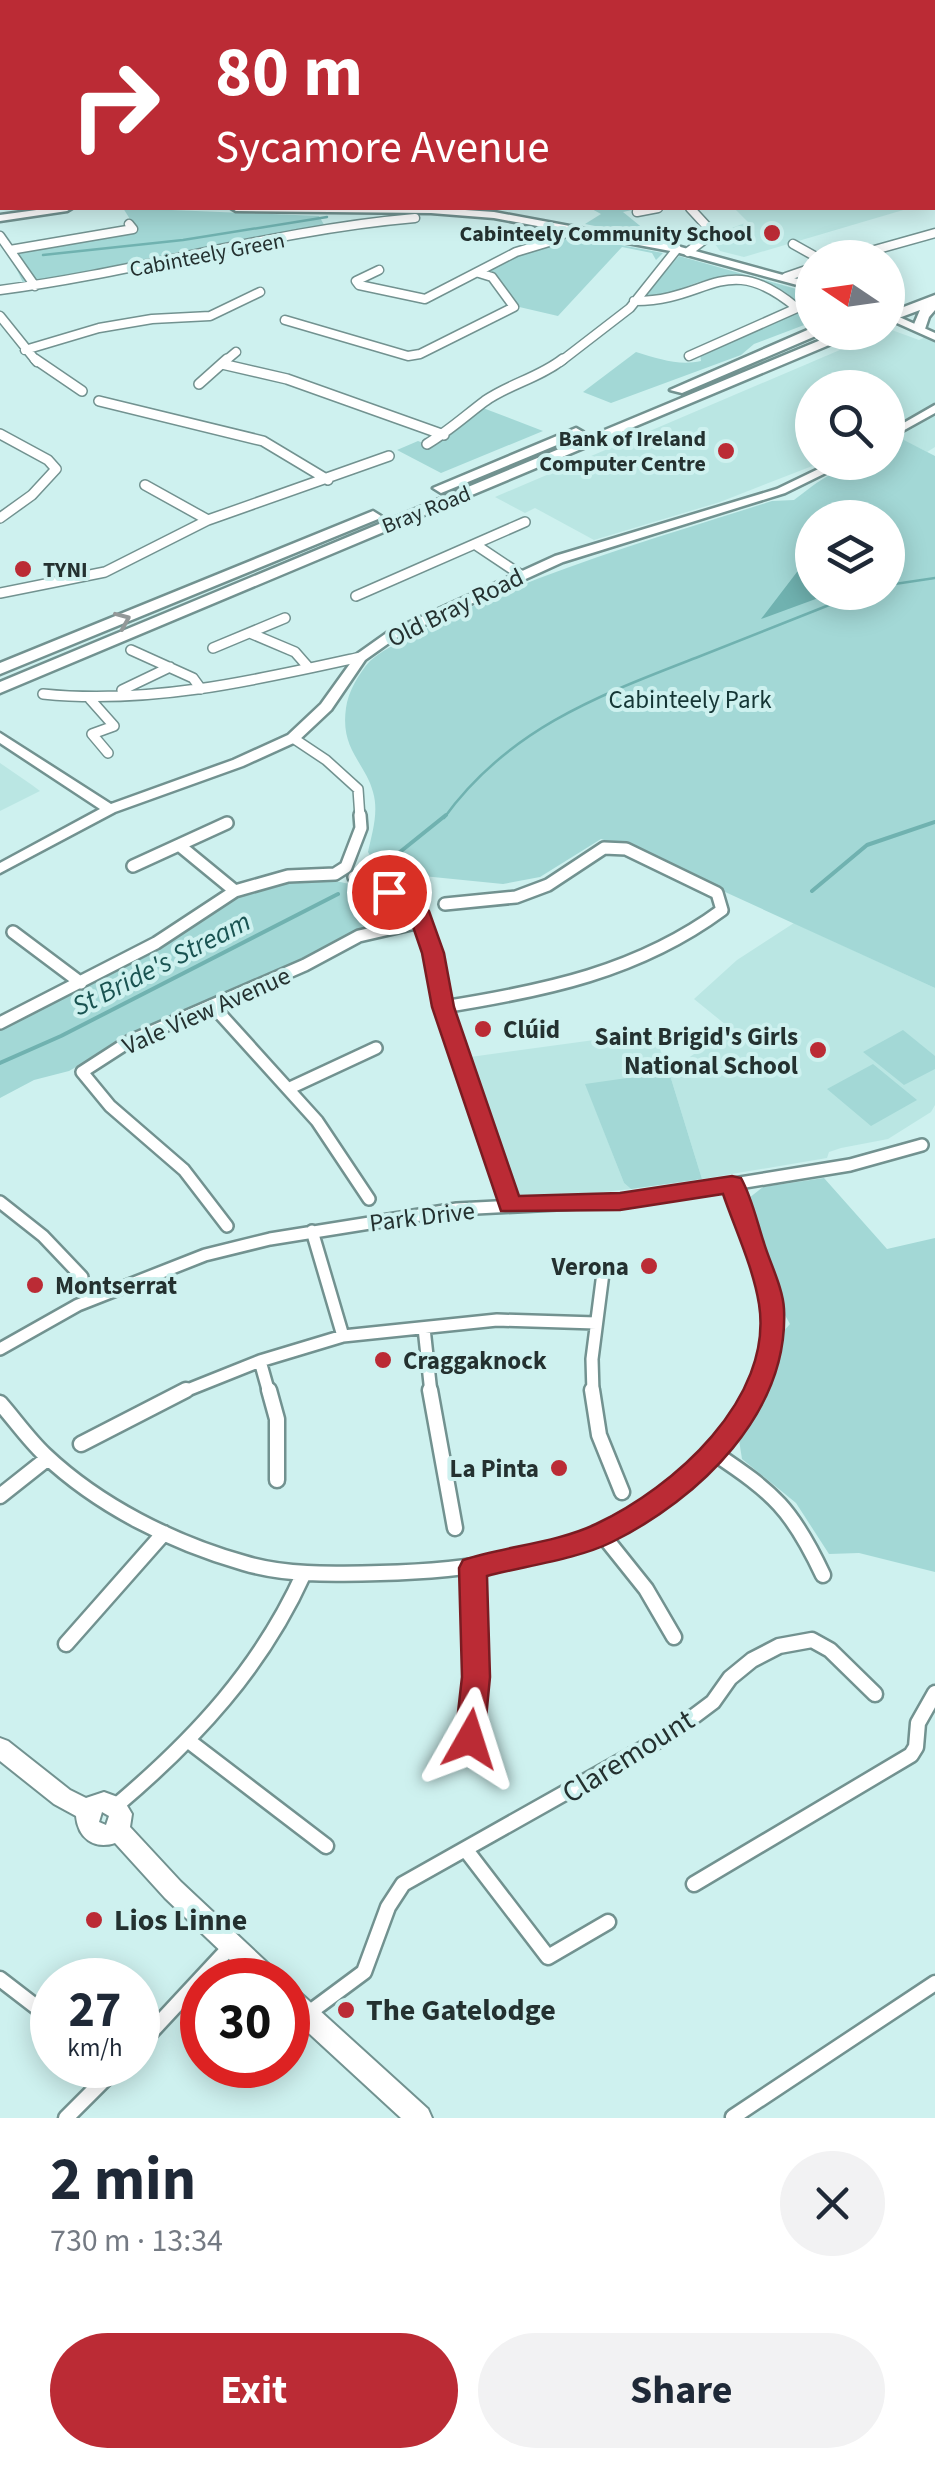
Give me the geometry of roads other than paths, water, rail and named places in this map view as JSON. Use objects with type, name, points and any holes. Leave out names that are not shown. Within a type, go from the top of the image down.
[{"type":"highway","points":[[905,303],[935,285]]},
{"type":"highway","points":[[905,308],[935,300]]},
{"type":"highway","points":[[919,329],[922,316],[935,300]]},
{"type":"highway","name":"Bray Road","points":[[1,682],[795,340]]},
{"type":"highway","name":"Bray Road","points":[[1,682],[88,653],[810,350]]},
{"type":"main road","points":[[0,1748],[62,1797],[89,1812],[87,1825],[94,1833],[106,1834],[117,1817],[244,1958]]},
{"type":"main road","points":[[310,2019],[419,2118]]},
{"type":"street","points":[[0,218],[54,210]]},
{"type":"street","points":[[330,210],[497,212],[682,250],[795,281]]},
{"type":"street","points":[[637,212],[648,210]]},
{"type":"street","points":[[427,444],[487,400],[548,370],[634,300],[682,250],[713,233],[692,210]]},
{"type":"street","name":"Cabinteely Green","points":[[0,290],[359,223],[415,218]]},
{"type":"street","points":[[10,250],[133,229],[129,224]]},
{"type":"street","points":[[379,270],[356,281],[359,286],[418,300],[572,229]]},
{"type":"street","points":[[905,241],[935,233]]},
{"type":"street","points":[[0,236],[34,286]]},
{"type":"street","points":[[285,320],[408,356],[420,354],[514,307],[492,277],[480,272]]},
{"type":"street","points":[[786,278],[795,275]]},
{"type":"street","points":[[634,300],[661,301],[731,276],[761,284],[796,308],[689,356]]},
{"type":"street","points":[[25,350],[99,328],[152,319],[210,316],[260,292]]},
{"type":"street","points":[[0,316],[37,362],[82,390]]},
{"type":"street","points":[[905,322],[935,337]]},
{"type":"street","points":[[199,384],[236,352]]},
{"type":"street","points":[[222,364],[287,378],[444,434]]},
{"type":"street","points":[[99,401],[139,415],[254,438],[286,451],[328,480]]},
{"type":"street","points":[[905,426],[935,408]]},
{"type":"street","points":[[0,434],[48,460],[56,469],[32,495],[0,518]]},
{"type":"street","points":[[0,593],[106,572],[208,520],[389,456]]},
{"type":"street","name":"Old Bray Road","points":[[0,869],[110,809],[238,764],[293,738],[326,707],[361,658],[392,635],[521,574],[580,552],[781,491],[805,480]]},
{"type":"street","points":[[144,485],[208,520]]},
{"type":"street","points":[[356,596],[525,522]]},
{"type":"street","points":[[476,545],[521,574]]},
{"type":"street","points":[[213,648],[284,618]]},
{"type":"street","points":[[250,632],[295,652],[309,668]]},
{"type":"street","points":[[131,650],[194,678],[200,689]]},
{"type":"street","points":[[43,694],[90,700],[200,689],[252,683],[361,658]]},
{"type":"street","points":[[122,690],[170,667]]},
{"type":"street","points":[[90,700],[114,726],[92,734],[108,753]]},
{"type":"street","points":[[0,737],[110,809]]},
{"type":"street","points":[[0,1023],[156,943],[235,891],[288,876],[334,874],[342,880],[350,872],[361,828],[358,789],[326,760],[293,738]]},
{"type":"street","points":[[133,866],[227,824]]},
{"type":"street","points":[[178,845],[235,891]]},
{"type":"street","points":[[443,1007],[589,981],[668,948],[722,910],[717,892],[626,849],[604,848],[548,885],[516,897],[445,904]]},
{"type":"street","points":[[350,872],[409,899],[418,911],[433,953],[443,1007],[510,1205]]},
{"type":"street","name":"Vale View Avenue","points":[[227,1226],[208,1196],[168,1153],[93,1092],[82,1072],[130,1041],[360,936],[420,922]]},
{"type":"street","points":[[13,932],[81,983]]},
{"type":"street","points":[[212,1006],[290,1088],[345,1155],[369,1199]]},
{"type":"street","points":[[290,1088],[376,1048]]},
{"type":"street","name":"Park Drive","points":[[0,1349],[78,1305],[205,1255],[312,1231],[510,1205],[620,1202],[850,1165],[922,1145]]},
{"type":"street","points":[[0,1404],[48,1458],[95,1492],[164,1533],[245,1564],[304,1573],[473,1568],[602,1534],[672,1491],[714,1454],[740,1420],[760,1383],[772,1324],[762,1267],[732,1184]]},
{"type":"street","points":[[0,1202],[43,1236],[82,1277]]},
{"type":"street","points":[[312,1231],[344,1336]]},
{"type":"street","points":[[603,1274],[590,1393],[604,1454],[622,1492]]},
{"type":"street","points":[[81,1444],[159,1401],[260,1361],[344,1336],[497,1320],[596,1324]]},
{"type":"street","points":[[424,1328],[434,1427],[455,1528]]},
{"type":"street","points":[[260,1361],[277,1420],[277,1480]]},
{"type":"street","points":[[714,1454],[771,1490],[805,1536],[823,1574]]},
{"type":"street","points":[[0,1496],[48,1458]]},
{"type":"street","points":[[66,1644],[164,1533]]},
{"type":"street","points":[[602,1534],[646,1588],[674,1637]]},
{"type":"street","points":[[470,1739],[476,1677],[473,1568]]},
{"type":"street","points":[[117,1817],[254,1668],[304,1573]]},
{"type":"street","name":"Claremount","points":[[310,2002],[362,1976],[376,1949],[386,1905],[403,1884],[673,1732],[713,1702],[730,1678],[779,1646],[812,1640],[830,1650],[875,1694]]},
{"type":"street","points":[[694,1884],[911,1755],[916,1747],[918,1722],[935,1693]]},
{"type":"street","points":[[190,1742],[326,1846]]},
{"type":"street","points":[[466,1850],[548,1957],[608,1922]]},
{"type":"street","points":[[160,2022],[231,1946]]},
{"type":"street","points":[[0,1979],[30,2002]]},
{"type":"street","points":[[734,2118],[935,1983]]},
{"type":"street","points":[[66,2118],[95,2088]]},
{"type":"waterway","points":[[43,255],[183,240],[327,217]]},
{"type":"waterway","name":"St Bride's Stream","points":[[905,582],[935,578]]},
{"type":"waterway","name":"St Bride's Stream","points":[[444,818],[497,760],[559,718],[626,686],[817,610]]},
{"type":"waterway","name":"St Bride's Stream","points":[[390,860],[446,815]]},
{"type":"waterway","points":[[812,891],[867,845],[935,822]]},
{"type":"waterway","name":"St Bride's Stream","points":[[0,1063],[61,1036],[338,894]]},
{"type":"place","name":"Cabinteely Community School","points":[[772,233]]},
{"type":"place","name":"Bank of Ireland Computer Centre","points":[[726,451]]},
{"type":"place","name":"TYNI","points":[[23,569]]},
{"type":"place","name":"Clúid","points":[[483,1029]]},
{"type":"place","name":"Saint Brigid's Girls National School","points":[[818,1050]]},
{"type":"place","name":"Verona","points":[[649,1266]]},
{"type":"place","name":"Montserrat","points":[[35,1285]]},
{"type":"place","name":"Craggaknock","points":[[383,1360]]},
{"type":"place","name":"La Pinta","points":[[559,1468]]},
{"type":"place","name":"Lios Linne","points":[[94,1920]]},
{"type":"place","name":"The Gatelodge","points":[[346,2010]]},
{"type":"park label","name":"Cabinteely Park","points":[[690,699]]}]
